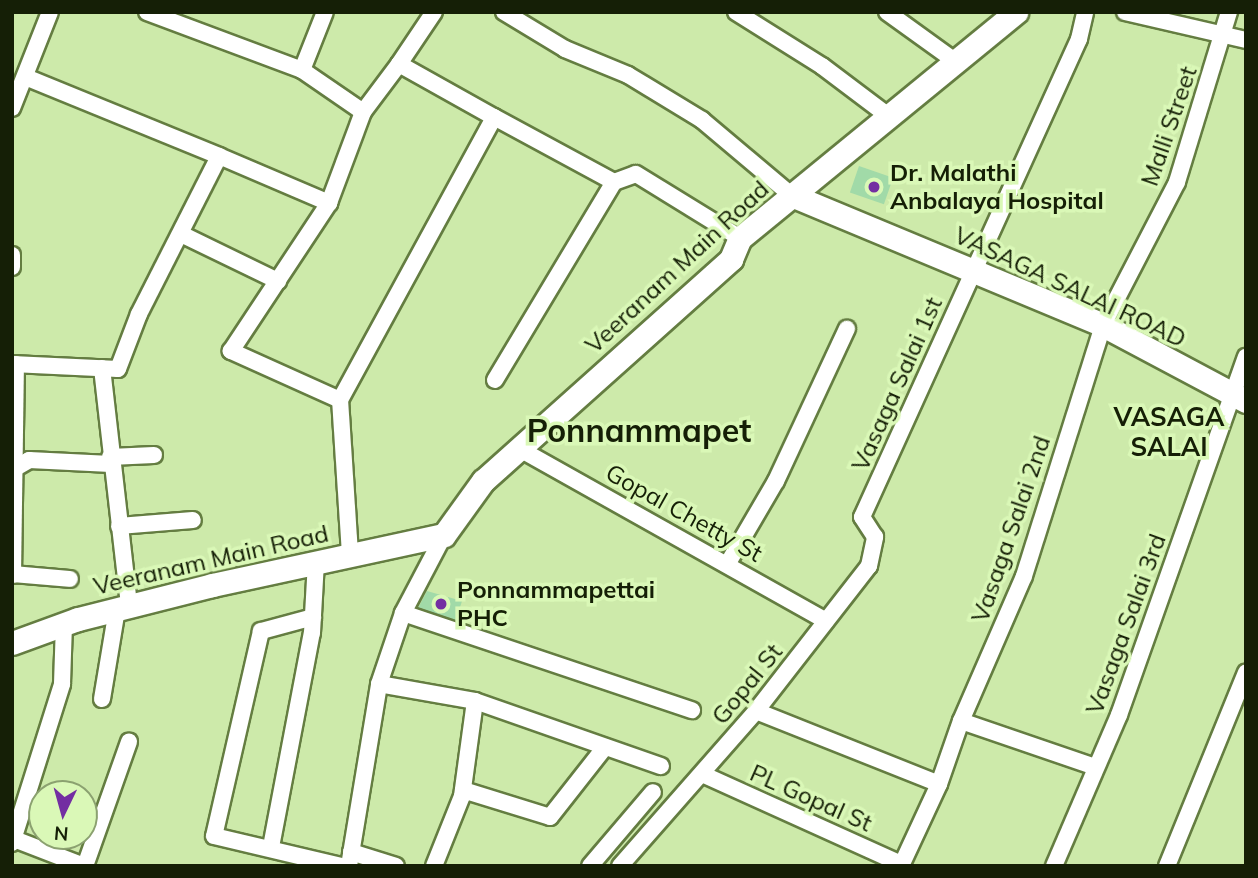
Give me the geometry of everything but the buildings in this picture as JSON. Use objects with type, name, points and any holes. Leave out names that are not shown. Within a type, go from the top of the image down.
[{"type":"main road","name":"Veeranam Main Road","points":[[12,643],[123,607],[316,561],[444,535],[483,481],[731,259],[740,238],[1016,12]]},
{"type":"main road","name":"VASAGA SALAI ROAD","points":[[791,195],[1103,325],[1240,398]]},
{"type":"street","points":[[12,108],[50,12]]},
{"type":"street","points":[[148,12],[302,70],[363,112]]},
{"type":"street","points":[[302,70],[325,12]]},
{"type":"street","points":[[340,400],[231,351],[329,202],[363,112],[434,12]]},
{"type":"street","points":[[504,12],[565,49],[628,75],[702,120],[791,195]]},
{"type":"street","points":[[736,12],[822,66],[887,115]]},
{"type":"street","points":[[887,12],[955,61]]},
{"type":"street","name":"Vasaga Salai 1st","points":[[862,517],[1079,39],[1084,12]]},
{"type":"street","points":[[1125,12],[1246,40]]},
{"type":"street","name":"Malli Street","points":[[1103,325],[1177,182],[1229,12]]},
{"type":"street","points":[[399,64],[614,183]]},
{"type":"street","points":[[25,77],[329,202]]},
{"type":"street","points":[[350,554],[340,400],[494,117]]},
{"type":"street","points":[[69,579],[13,574],[14,364],[118,369],[139,314],[219,156]]},
{"type":"street","points":[[495,380],[614,183],[636,174],[740,238]]},
{"type":"street","points":[[181,234],[278,281]]},
{"type":"street","points":[[12,255],[12,267]]},
{"type":"street","name":"Vasaga Salai 2nd","points":[[901,865],[939,784],[961,721],[1024,576],[1103,325]]},
{"type":"street","points":[[728,563],[776,481],[847,329]]},
{"type":"street","name":"Vasaga Salai 3rd","points":[[1054,866],[1119,715],[1240,398],[1246,357]]},
{"type":"street","points":[[102,368],[118,526],[123,607],[102,699]]},
{"type":"street","name":"Gopal Chetty St","points":[[518,448],[728,563],[826,621]]},
{"type":"street","points":[[15,469],[29,460],[111,461],[154,455]]},
{"type":"street","name":"Gopal St","points":[[621,866],[756,711],[869,566],[875,552],[875,537],[862,517]]},
{"type":"street","points":[[118,526],[193,520]]},
{"type":"street","points":[[396,866],[350,859],[379,684],[402,613],[444,535]]},
{"type":"street","points":[[271,847],[313,617],[316,561]]},
{"type":"street","points":[[402,613],[692,710]]},
{"type":"street","points":[[313,617],[261,631],[214,836],[271,847],[341,866]]},
{"type":"street","points":[[64,624],[62,684],[13,841],[84,866],[129,742]]},
{"type":"street","points":[[1167,866],[1246,672]]},
{"type":"street","points":[[379,684],[475,701],[661,766]]},
{"type":"street","points":[[434,866],[463,790],[475,701]]},
{"type":"street","points":[[756,711],[939,784]]},
{"type":"street","points":[[961,721],[1095,767]]},
{"type":"street","points":[[463,790],[550,817],[605,747]]},
{"type":"street","name":"PL Gopal St","points":[[702,774],[901,865]]},
{"type":"street","points":[[590,866],[653,792]]},
{"type":"place","name":"Dr. Malathi Anbalaya Hospital","points":[[874,187]]},
{"type":"place","name":"Ponnammapettai PHC","points":[[441,604]]},
{"type":"district","name":"Ponnammapet","points":[[639,430]]},
{"type":"district","name":"VASAGA SALAI","points":[[1169,432]]}]
